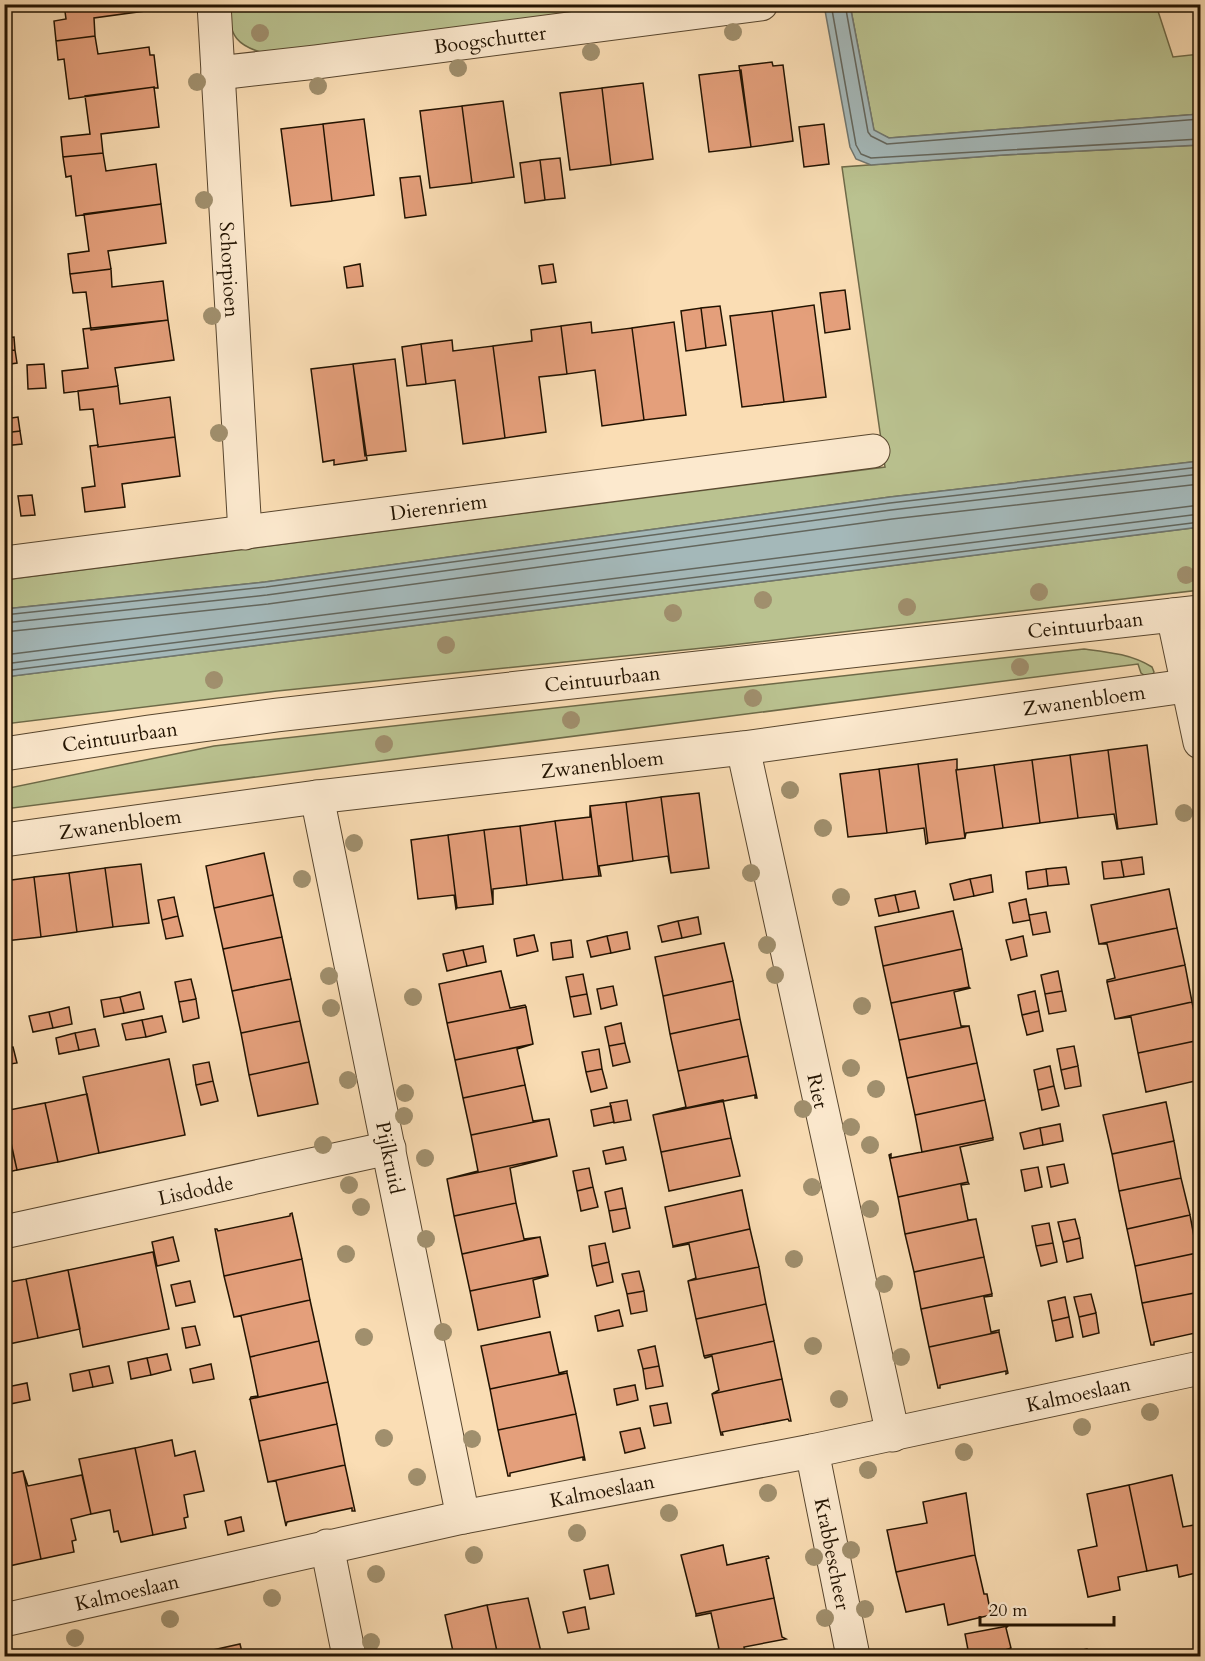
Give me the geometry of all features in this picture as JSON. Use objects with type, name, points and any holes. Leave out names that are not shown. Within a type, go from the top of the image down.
[{"type":"street","name":"Schorpioen","points":[[214,4],[245,533]]},
{"type":"street","name":"Boogschutter","points":[[218,73],[761,4]]},
{"type":"street","name":"Dierenriem","points":[[4,563],[873,451]]},
{"type":"street","points":[[1187,614],[1200,742]]},
{"type":"street","name":"Ceintuurbaan","points":[[4,754],[277,716],[1187,614]]},
{"type":"street","name":"Zwanenbloem","points":[[4,840],[317,798],[743,748],[1195,685]]},
{"type":"street","name":"Riet","points":[[743,748],[893,1435]]},
{"type":"street","name":"Pijlkruid","points":[[317,798],[463,1517]]},
{"type":"street","name":"Lisdodde","points":[[4,1232],[389,1148]]},
{"type":"street","name":"Kalmoeslaan","points":[[4,1620],[463,1517],[893,1435],[1200,1368]]},
{"type":"street","name":"Krabbescheer","points":[[812,1451],[853,1656]]},
{"type":"street","points":[[327,1546],[349,1656]]},
{"type":"green space","points":[[228,5],[661,5],[268,54],[249,48],[237,38],[230,25]]},
{"type":"green space","points":[[850,5],[1156,5],[1173,57],[1200,54],[1200,114],[889,138],[874,131]]},
{"type":"green space","points":[[1200,145],[1200,461],[890,497],[265,582],[5,609],[4,580],[885,467],[842,167],[1003,155]]},
{"type":"green space","points":[[1200,527],[1200,590],[723,646],[277,691],[5,724],[4,677]]},
{"type":"green space","points":[[1084,649],[1128,656],[1152,667],[1154,672],[1152,676],[1147,677],[1141,673],[1138,664],[5,809],[4,789],[214,746]]},
{"type":"water","points":[[824,5],[850,5],[874,130],[889,138],[1200,114],[1200,145],[1003,155],[871,165],[856,159],[850,147]]},
{"type":"water","points":[[1200,461],[1200,527],[5,677],[5,609],[265,582],[890,497]]},
{"type":"building","points":[[64,4],[151,4],[152,10],[94,18],[95,36],[56,41],[54,21],[66,19]]},
{"type":"building","points":[[95,36],[98,54],[149,47],[150,55],[154,55],[158,88],[69,99],[64,59],[58,60],[56,41]]},
{"type":"building","points":[[772,62],[773,66],[783,65],[793,141],[751,147],[739,66]]},
{"type":"building","points":[[741,70],[751,147],[709,152],[699,75]]},
{"type":"building","points":[[643,83],[653,159],[611,165],[602,88]]},
{"type":"building","points":[[154,87],[159,127],[101,134],[103,153],[63,157],[61,137],[90,134],[85,96]]},
{"type":"building","points":[[602,88],[611,165],[570,170],[560,93]]},
{"type":"building","points":[[503,101],[514,177],[472,183],[462,106]]},
{"type":"building","points":[[462,106],[472,183],[430,188],[420,111]]},
{"type":"building","points":[[364,119],[374,195],[332,201],[323,124]]},
{"type":"building","points":[[323,124],[332,201],[291,206],[281,129]]},
{"type":"building","points":[[824,124],[829,164],[804,167],[799,127]]},
{"type":"building","points":[[103,153],[106,171],[156,164],[161,204],[76,216],[71,176],[66,177],[63,157]]},
{"type":"building","points":[[560,158],[565,198],[545,200],[540,160]]},
{"type":"building","points":[[540,160],[545,200],[525,203],[520,163]]},
{"type":"building","points":[[420,176],[426,215],[405,218],[400,178]]},
{"type":"building","points":[[161,204],[166,243],[108,251],[111,269],[70,274],[68,254],[89,251],[84,214]]},
{"type":"building","points":[[360,264],[363,286],[347,288],[344,267]]},
{"type":"building","points":[[553,264],[556,282],[542,284],[539,266]]},
{"type":"building","points":[[111,269],[112,287],[163,281],[168,320],[91,330],[86,292],[73,293],[70,274]]},
{"type":"building","points":[[845,290],[850,329],[825,333],[820,293]]},
{"type":"building","points":[[814,305],[826,397],[784,402],[772,311]]},
{"type":"building","points":[[720,306],[726,345],[706,348],[701,308]]},
{"type":"building","points":[[701,308],[706,348],[686,351],[681,311]]},
{"type":"building","points":[[772,311],[784,402],[742,407],[730,316]]},
{"type":"building","points":[[168,320],[174,360],[115,368],[118,386],[64,393],[62,371],[88,368],[83,329]]},
{"type":"building","points":[[591,322],[592,333],[632,328],[644,420],[602,426],[595,370],[567,374],[561,326]]},
{"type":"building","points":[[674,322],[686,415],[644,420],[632,328]]},
{"type":"building","points":[[561,326],[567,374],[539,377],[546,432],[505,438],[493,346],[532,341],[531,330]]},
{"type":"building","points":[[14,337],[15,350],[4,351],[4,338]]},
{"type":"building","points":[[452,340],[453,351],[493,346],[505,438],[463,444],[455,380],[426,384],[421,344]]},
{"type":"building","points":[[421,344],[426,384],[407,386],[402,347]]},
{"type":"building","points":[[15,350],[17,363],[4,365],[4,351]]},
{"type":"building","points":[[395,359],[406,451],[365,456],[353,364]]},
{"type":"building","points":[[44,364],[46,388],[28,389],[27,365]]},
{"type":"building","points":[[353,364],[367,460],[334,465],[334,460],[323,462],[311,369]]},
{"type":"building","points":[[118,386],[120,404],[170,397],[175,437],[98,447],[93,409],[80,410],[78,391]]},
{"type":"building","points":[[18,417],[20,431],[4,433],[4,419]]},
{"type":"building","points":[[20,431],[22,444],[4,446],[4,433]]},
{"type":"building","points":[[175,437],[180,476],[122,484],[125,507],[85,512],[82,488],[95,486],[90,446],[98,445],[98,447]]},
{"type":"building","points":[[32,495],[35,515],[21,516],[18,496]]},
{"type":"building","points":[[1147,745],[1157,824],[1118,829],[1108,750]]},
{"type":"building","points":[[1108,750],[1118,829],[1114,814],[1078,818],[1070,755]]},
{"type":"building","points":[[1070,755],[1078,818],[1040,823],[1032,760]]},
{"type":"building","points":[[957,759],[956,770],[965,838],[928,843],[918,764]]},
{"type":"building","points":[[1032,760],[1040,823],[1003,828],[994,765]]},
{"type":"building","points":[[918,764],[928,843],[926,844],[924,828],[887,833],[879,769]]},
{"type":"building","points":[[994,765],[1003,828],[966,833],[965,838],[956,770]]},
{"type":"building","points":[[879,769],[887,833],[848,837],[840,774]]},
{"type":"building","points":[[699,793],[709,868],[671,873],[661,797]]},
{"type":"building","points":[[661,797],[671,873],[668,856],[633,861],[626,802]]},
{"type":"building","points":[[626,802],[633,861],[599,866],[601,876],[599,876],[590,806]]},
{"type":"building","points":[[590,806],[599,876],[563,880],[555,821],[590,817]]},
{"type":"building","points":[[555,821],[563,880],[527,885],[520,826]]},
{"type":"building","points":[[520,826],[527,885],[493,889],[493,904],[484,830]]},
{"type":"building","points":[[484,830],[493,904],[457,908],[448,835]]},
{"type":"building","points":[[448,835],[456,909],[454,895],[418,899],[411,840]]},
{"type":"building","points":[[264,853],[273,895],[214,908],[206,866]]},
{"type":"building","points":[[1142,857],[1144,874],[1124,877],[1121,860]]},
{"type":"building","points":[[1121,860],[1124,877],[1104,879],[1102,862]]},
{"type":"building","points":[[141,864],[149,923],[113,927],[105,868]]},
{"type":"building","points":[[1066,867],[1069,884],[1048,886],[1046,869]]},
{"type":"building","points":[[105,868],[113,927],[77,932],[69,873]]},
{"type":"building","points":[[1046,869],[1048,886],[1028,889],[1026,872]]},
{"type":"building","points":[[69,873],[77,932],[41,937],[34,877]]},
{"type":"building","points":[[991,875],[993,892],[974,896],[970,879]]},
{"type":"building","points":[[34,877],[41,937],[5,941],[4,881]]},
{"type":"building","points":[[970,879],[974,896],[954,900],[950,884]]},
{"type":"building","points":[[1169,889],[1177,928],[1099,944],[1091,905]]},
{"type":"building","points":[[915,891],[919,908],[899,912],[895,895]]},
{"type":"building","points":[[273,895],[282,937],[223,949],[214,908]]},
{"type":"building","points":[[895,895],[899,912],[879,916],[875,899]]},
{"type":"building","points":[[174,897],[178,916],[162,920],[158,900]]},
{"type":"building","points":[[1026,899],[1030,920],[1013,923],[1009,903]]},
{"type":"building","points":[[953,911],[962,949],[883,966],[875,927]]},
{"type":"building","points":[[1046,912],[1050,932],[1033,935],[1029,915]]},
{"type":"building","points":[[178,916],[183,936],[166,939],[162,920]]},
{"type":"building","points":[[698,917],[701,934],[682,938],[678,921]]},
{"type":"building","points":[[678,921],[682,938],[662,942],[658,926]]},
{"type":"building","points":[[1177,928],[1185,965],[1107,982],[1115,978],[1107,944],[1099,944]]},
{"type":"building","points":[[627,932],[630,949],[611,953],[607,936]]},
{"type":"building","points":[[534,935],[538,951],[517,956],[514,939]]},
{"type":"building","points":[[607,936],[611,953],[591,957],[587,941]]},
{"type":"building","points":[[1023,936],[1027,956],[1011,960],[1006,940]]},
{"type":"building","points":[[282,937],[291,979],[232,991],[223,949]]},
{"type":"building","points":[[571,940],[573,957],[553,960],[551,943]]},
{"type":"building","points":[[724,943],[733,981],[663,996],[655,957]]},
{"type":"building","points":[[483,946],[486,962],[467,966],[463,950]]},
{"type":"building","points":[[962,949],[969,987],[891,1003],[883,966]]},
{"type":"building","points":[[463,950],[467,966],[447,971],[443,954]]},
{"type":"building","points":[[1185,965],[1192,1002],[1115,1019],[1107,982]]},
{"type":"building","points":[[501,971],[510,1008],[525,1005],[526,1007],[447,1023],[439,984]]},
{"type":"building","points":[[1058,971],[1062,991],[1045,994],[1041,975]]},
{"type":"building","points":[[583,974],[587,994],[570,997],[566,977]]},
{"type":"building","points":[[191,979],[196,999],[179,1002],[175,982]]},
{"type":"building","points":[[291,979],[300,1021],[241,1033],[232,991]]},
{"type":"building","points":[[733,981],[740,1019],[670,1034],[663,996]]},
{"type":"building","points":[[613,986],[617,1005],[601,1009],[597,989]]},
{"type":"building","points":[[969,987],[954,992],[961,1026],[969,1026],[899,1040],[891,1003]]},
{"type":"building","points":[[1035,991],[1039,1011],[1022,1015],[1018,995]]},
{"type":"building","points":[[1062,991],[1066,1011],[1049,1014],[1045,994]]},
{"type":"building","points":[[140,992],[144,1009],[124,1013],[120,997]]},
{"type":"building","points":[[587,994],[591,1014],[574,1017],[570,997]]},
{"type":"building","points":[[120,997],[124,1013],[104,1017],[101,1000]]},
{"type":"building","points":[[196,999],[199,1018],[183,1022],[179,1002]]},
{"type":"building","points":[[1192,1002],[1200,1040],[1138,1053],[1131,1017],[1115,1019]]},
{"type":"building","points":[[69,1007],[72,1024],[53,1028],[49,1012]]},
{"type":"building","points":[[526,1007],[533,1044],[455,1060],[447,1023]]},
{"type":"building","points":[[1039,1011],[1043,1031],[1027,1035],[1022,1015]]},
{"type":"building","points":[[49,1012],[53,1028],[33,1032],[29,1016]]},
{"type":"building","points":[[162,1016],[166,1032],[146,1037],[142,1020]]},
{"type":"building","points":[[740,1019],[748,1056],[678,1071],[670,1034]]},
{"type":"building","points":[[142,1020],[146,1037],[126,1040],[122,1024]]},
{"type":"building","points":[[300,1021],[309,1062],[249,1075],[241,1033]]},
{"type":"building","points":[[621,1023],[625,1043],[609,1046],[605,1027]]},
{"type":"building","points":[[969,1026],[977,1063],[907,1078],[899,1040]]},
{"type":"building","points":[[95,1029],[99,1046],[79,1050],[75,1033]]},
{"type":"building","points":[[75,1033],[79,1050],[59,1054],[56,1038]]},
{"type":"building","points":[[1200,1040],[1200,1080],[1146,1092],[1138,1053]]},
{"type":"building","points":[[625,1043],[630,1062],[613,1066],[609,1046]]},
{"type":"building","points":[[533,1044],[517,1049],[525,1085],[463,1098],[455,1060]]},
{"type":"building","points":[[1074,1046],[1078,1066],[1061,1070],[1057,1049]]},
{"type":"building","points":[[13,1047],[17,1063],[4,1065],[4,1048]]},
{"type":"building","points":[[599,1049],[602,1069],[586,1072],[582,1052]]},
{"type":"building","points":[[748,1056],[757,1098],[755,1095],[653,1115],[686,1107],[678,1071]]},
{"type":"building","points":[[169,1059],[185,1135],[99,1153],[83,1077]]},
{"type":"building","points":[[209,1062],[213,1081],[196,1085],[193,1065]]},
{"type":"building","points":[[309,1062],[318,1104],[258,1116],[249,1075]]},
{"type":"building","points":[[977,1063],[985,1100],[915,1115],[907,1078]]},
{"type":"building","points":[[1050,1066],[1054,1086],[1038,1090],[1034,1070]]},
{"type":"building","points":[[1078,1066],[1081,1086],[1065,1089],[1061,1070]]},
{"type":"building","points":[[602,1069],[607,1088],[591,1092],[586,1072]]},
{"type":"building","points":[[213,1081],[218,1101],[201,1105],[196,1085]]},
{"type":"building","points":[[525,1085],[533,1121],[549,1119],[471,1135],[463,1098]]},
{"type":"building","points":[[1054,1086],[1059,1106],[1042,1110],[1038,1090]]},
{"type":"building","points":[[87,1094],[99,1153],[58,1162],[45,1103]]},
{"type":"building","points":[[627,1100],[631,1120],[614,1123],[610,1103]]},
{"type":"building","points":[[723,1100],[731,1138],[661,1152],[653,1115]]},
{"type":"building","points":[[985,1100],[993,1138],[922,1152],[915,1115]]},
{"type":"building","points":[[1166,1102],[1174,1141],[1112,1154],[1103,1115]]},
{"type":"building","points":[[45,1103],[58,1162],[17,1170],[4,1111]]},
{"type":"building","points":[[611,1106],[614,1122],[594,1126],[591,1110]]},
{"type":"building","points":[[4,1113],[17,1170],[4,1173]]},
{"type":"building","points":[[549,1119],[557,1156],[447,1179],[478,1171],[471,1135]]},
{"type":"building","points":[[1060,1124],[1063,1141],[1043,1145],[1040,1128]]},
{"type":"building","points":[[1040,1128],[1043,1145],[1024,1149],[1020,1133]]},
{"type":"building","points":[[731,1138],[740,1176],[669,1191],[661,1152]]},
{"type":"building","points":[[993,1138],[993,1140],[960,1147],[968,1182],[898,1197],[889,1155],[891,1154],[891,1158]]},
{"type":"building","points":[[1174,1141],[1181,1178],[1119,1191],[1112,1154]]},
{"type":"building","points":[[623,1147],[626,1160],[606,1164],[603,1151]]},
{"type":"building","points":[[557,1156],[510,1168],[516,1203],[454,1216],[447,1179]]},
{"type":"building","points":[[1064,1164],[1068,1183],[1051,1187],[1047,1167]]},
{"type":"building","points":[[1038,1167],[1042,1187],[1025,1191],[1021,1170]]},
{"type":"building","points":[[589,1168],[593,1187],[577,1191],[573,1171]]},
{"type":"building","points":[[1181,1178],[1190,1215],[1127,1229],[1119,1191]]},
{"type":"building","points":[[968,1182],[969,1184],[961,1185],[968,1220],[976,1219],[905,1234],[898,1197]]},
{"type":"building","points":[[593,1187],[598,1207],[581,1211],[577,1191]]},
{"type":"building","points":[[622,1188],[626,1208],[609,1211],[605,1192]]},
{"type":"building","points":[[742,1190],[750,1229],[673,1246],[665,1207]]},
{"type":"building","points":[[516,1203],[524,1239],[540,1237],[462,1254],[454,1216]]},
{"type":"building","points":[[626,1208],[630,1228],[613,1232],[609,1211]]},
{"type":"building","points":[[292,1213],[302,1259],[224,1276],[215,1229],[218,1231],[290,1216]]},
{"type":"building","points":[[1190,1215],[1197,1253],[1135,1266],[1127,1229]]},
{"type":"building","points":[[976,1219],[984,1257],[914,1272],[905,1234]]},
{"type":"building","points":[[1075,1219],[1080,1238],[1063,1242],[1058,1222]]},
{"type":"building","points":[[1049,1223],[1053,1243],[1036,1246],[1032,1226]]},
{"type":"building","points":[[750,1229],[759,1267],[688,1281],[696,1278],[689,1244],[673,1246]]},
{"type":"building","points":[[173,1237],[179,1261],[157,1266],[152,1242]]},
{"type":"building","points":[[540,1237],[548,1275],[470,1291],[462,1254]]},
{"type":"building","points":[[1080,1238],[1083,1258],[1067,1262],[1063,1242]]},
{"type":"building","points":[[605,1243],[609,1262],[592,1266],[589,1246]]},
{"type":"building","points":[[1053,1243],[1057,1262],[1041,1266],[1036,1246]]},
{"type":"building","points":[[153,1252],[169,1329],[83,1347],[68,1270]]},
{"type":"building","points":[[1197,1253],[1200,1292],[1142,1303],[1135,1266]]},
{"type":"building","points":[[984,1257],[992,1294],[921,1309],[914,1272]]},
{"type":"building","points":[[302,1259],[310,1300],[234,1317],[224,1276]]},
{"type":"building","points":[[609,1262],[613,1282],[597,1286],[592,1266]]},
{"type":"building","points":[[759,1267],[766,1304],[696,1319],[688,1281]]},
{"type":"building","points":[[68,1270],[80,1329],[38,1338],[26,1279]]},
{"type":"building","points":[[639,1271],[644,1291],[627,1294],[622,1274]]},
{"type":"building","points":[[548,1275],[533,1280],[540,1317],[478,1330],[470,1291]]},
{"type":"building","points":[[26,1279],[38,1338],[4,1345],[4,1283]]},
{"type":"building","points":[[190,1281],[195,1302],[176,1306],[171,1285]]},
{"type":"building","points":[[644,1291],[647,1311],[631,1314],[627,1294]]},
{"type":"building","points":[[1200,1292],[1200,1332],[1154,1342],[1154,1345],[1151,1345],[1142,1303]]},
{"type":"building","points":[[992,1294],[992,1296],[984,1297],[991,1332],[999,1330],[999,1332],[929,1347],[921,1309]]},
{"type":"building","points":[[1091,1294],[1096,1313],[1079,1317],[1074,1297]]},
{"type":"building","points":[[1065,1297],[1069,1317],[1052,1321],[1048,1301]]},
{"type":"building","points":[[310,1300],[319,1341],[250,1357],[241,1316],[234,1317]]},
{"type":"building","points":[[766,1304],[774,1341],[704,1356],[696,1319]]},
{"type":"building","points":[[619,1310],[623,1326],[598,1331],[595,1316]]},
{"type":"building","points":[[1096,1313],[1099,1333],[1083,1337],[1079,1317]]},
{"type":"building","points":[[1069,1317],[1073,1337],[1056,1341],[1052,1321]]},
{"type":"building","points":[[195,1326],[200,1345],[186,1348],[182,1328]]},
{"type":"building","points":[[550,1332],[559,1373],[567,1371],[567,1373],[490,1389],[481,1346]]},
{"type":"building","points":[[999,1332],[1008,1373],[1006,1374],[1006,1371],[940,1385],[938,1388],[929,1347]]},
{"type":"building","points":[[319,1341],[328,1382],[250,1399],[258,1396],[250,1357]]},
{"type":"building","points":[[774,1341],[782,1379],[712,1394],[719,1390],[712,1356],[705,1358],[704,1356]]},
{"type":"building","points":[[655,1346],[659,1366],[643,1369],[638,1350]]},
{"type":"building","points":[[167,1354],[171,1370],[151,1375],[147,1358]]},
{"type":"building","points":[[147,1358],[151,1375],[131,1379],[128,1362]]},
{"type":"building","points":[[211,1364],[214,1379],[193,1383],[190,1369]]},
{"type":"building","points":[[109,1366],[113,1383],[93,1387],[89,1370]]},
{"type":"building","points":[[659,1366],[663,1386],[646,1389],[643,1369]]},
{"type":"building","points":[[89,1370],[93,1387],[73,1391],[70,1374]]},
{"type":"building","points":[[567,1373],[576,1414],[498,1430],[490,1389]]},
{"type":"building","points":[[782,1379],[791,1421],[788,1419],[722,1432],[723,1435],[721,1435],[712,1394]]},
{"type":"building","points":[[328,1382],[337,1424],[259,1441],[250,1399]]},
{"type":"building","points":[[27,1383],[30,1400],[10,1404],[7,1387]]},
{"type":"building","points":[[635,1385],[638,1400],[617,1405],[614,1389]]},
{"type":"building","points":[[667,1403],[671,1423],[654,1426],[650,1406]]},
{"type":"building","points":[[576,1414],[585,1460],[583,1457],[510,1473],[508,1476],[498,1430]]},
{"type":"building","points":[[337,1424],[345,1465],[268,1482],[259,1441]]},
{"type":"building","points":[[640,1428],[645,1448],[625,1453],[620,1432]]},
{"type":"building","points":[[172,1440],[175,1456],[195,1451],[204,1491],[184,1495],[188,1517],[184,1518],[186,1528],[153,1535],[135,1448]]},
{"type":"building","points":[[135,1448],[153,1535],[121,1542],[118,1531],[114,1532],[110,1510],[91,1514],[79,1459]]},
{"type":"building","points":[[345,1465],[355,1511],[352,1511],[352,1508],[287,1522],[286,1526],[276,1481],[268,1482]]},
{"type":"building","points":[[23,1471],[41,1559],[9,1566],[6,1555],[4,1555],[4,1475]]},
{"type":"building","points":[[23,1471],[28,1486],[82,1475],[91,1514],[71,1519],[76,1540],[72,1541],[74,1552],[41,1559]]},
{"type":"building","points":[[1172,1475],[1183,1527],[1200,1524],[1200,1572],[1179,1577],[1177,1565],[1147,1571],[1129,1485]]},
{"type":"building","points":[[1129,1485],[1147,1571],[1118,1577],[1120,1590],[1088,1597],[1078,1550],[1097,1546],[1087,1494]]},
{"type":"building","points":[[966,1493],[975,1555],[896,1572],[887,1530],[927,1523],[923,1502]]},
{"type":"building","points":[[241,1517],[244,1531],[228,1535],[225,1521]]},
{"type":"building","points":[[723,1545],[727,1565],[768,1556],[769,1558],[766,1559],[774,1598],[696,1614],[681,1555]]},
{"type":"building","points":[[975,1555],[991,1615],[948,1625],[944,1604],[906,1612],[896,1572]]},
{"type":"building","points":[[608,1565],[614,1594],[590,1599],[584,1570]]},
{"type":"building","points":[[528,1598],[542,1656],[498,1656],[487,1605]]},
{"type":"building","points":[[774,1598],[782,1637],[786,1639],[744,1647],[746,1656],[702,1656],[701,1653],[719,1649],[711,1613],[696,1616],[696,1614]]},
{"type":"building","points":[[487,1605],[498,1656],[454,1656],[445,1615]]},
{"type":"building","points":[[585,1607],[589,1629],[568,1633],[563,1612]]},
{"type":"building","points":[[1008,1626],[1006,1628],[1011,1648],[1002,1651],[1003,1656],[962,1656],[969,1655],[965,1634]]},
{"type":"building","points":[[240,1644],[243,1656],[200,1656],[199,1653]]},
{"type":"building","points":[[1087,1649],[1089,1656],[1066,1656],[1066,1654]]}]
